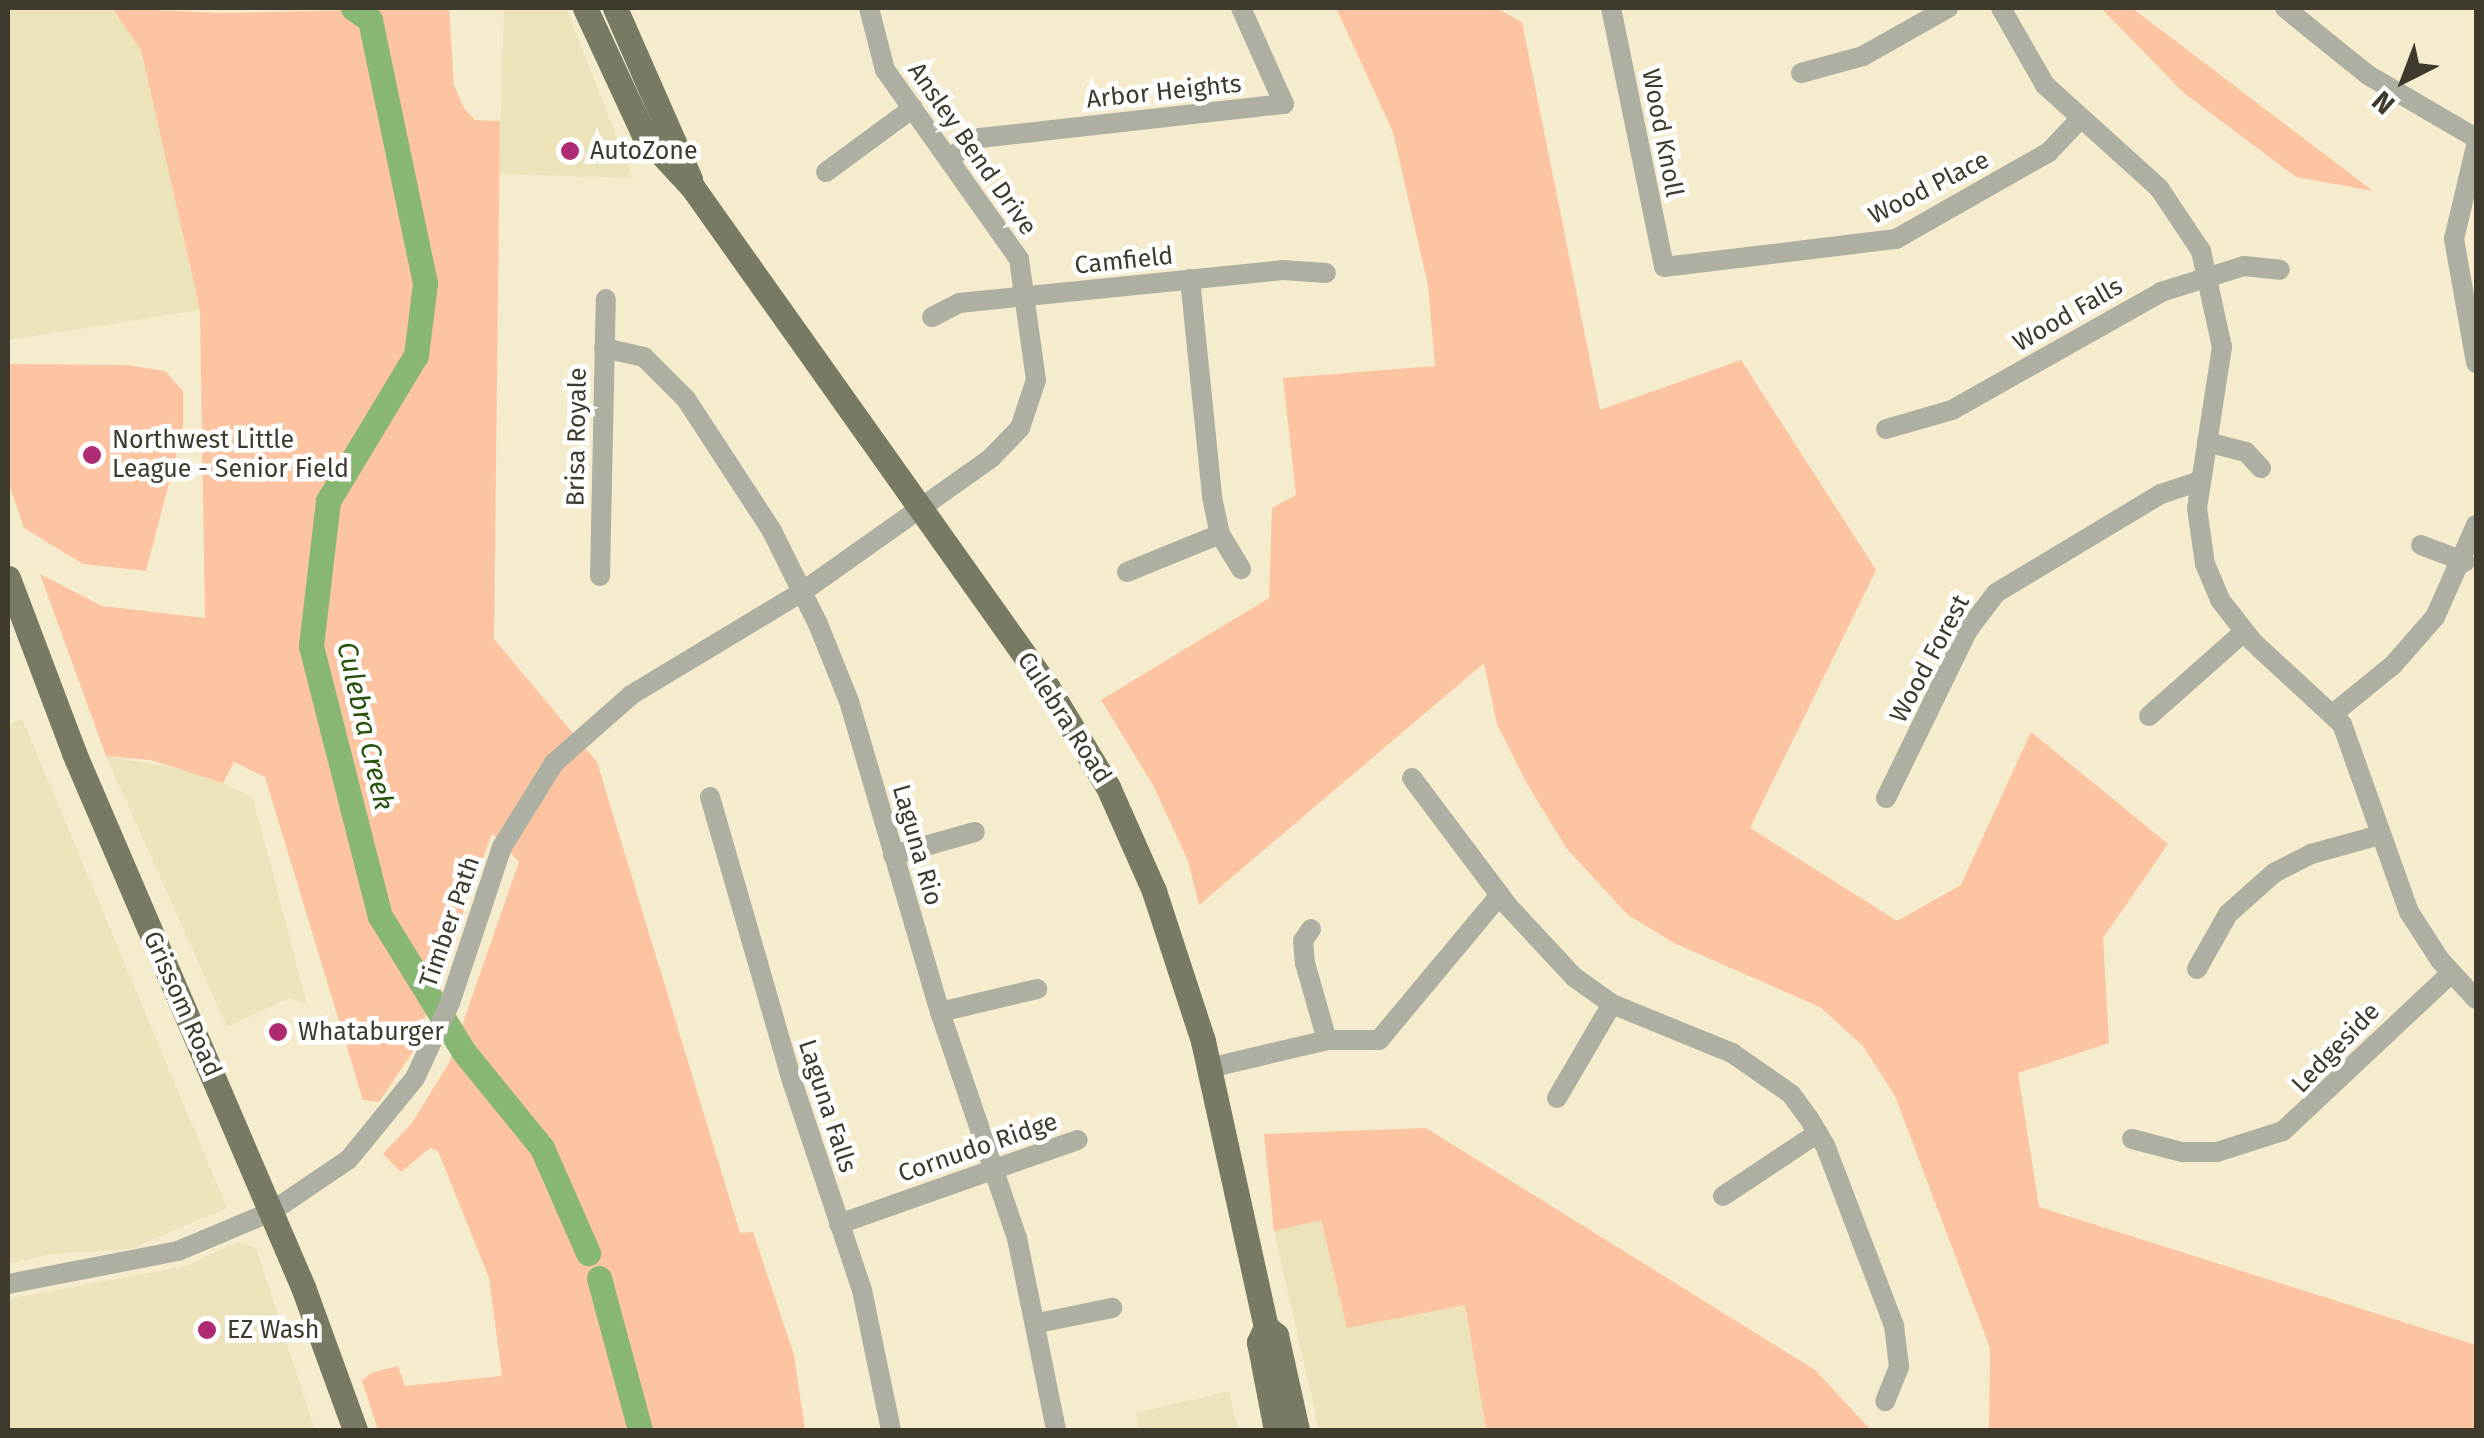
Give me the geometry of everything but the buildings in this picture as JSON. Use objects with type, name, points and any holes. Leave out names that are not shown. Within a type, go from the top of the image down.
[{"type":"main road","name":"Culebra Road","points":[[584,8],[644,135],[694,188],[920,508],[1108,787],[1156,898],[1209,1068],[1266,1328],[1259,1342],[1276,1430]]},
{"type":"main road","name":"Culebra Road","points":[[615,8],[694,188]]},
{"type":"main road","name":"Grissom Road","points":[[8,578],[74,753],[270,1212],[354,1430]]},
{"type":"main road","name":"Culebra Road","points":[[1266,1328],[1276,1335],[1297,1430]]},
{"type":"street","name":"Ansley Bend Drive","points":[[870,8],[879,56],[1012,245],[1027,296],[1036,380],[1025,418],[998,451],[920,508]]},
{"type":"street","name":"Arbor Heights","points":[[949,158],[980,138],[1284,104],[1241,8]]},
{"type":"street","name":"Wood Knoll","points":[[1611,8],[1664,267]]},
{"type":"street","points":[[1801,73],[1863,56],[1948,8]]},
{"type":"street","points":[[2001,8],[2027,59],[2078,122],[2159,188],[2190,229],[2210,276],[2222,347],[2200,481],[2197,527],[2205,564],[2244,632],[2334,713],[2359,757],[2380,835],[2409,912],[2451,974],[2476,999]]},
{"type":"street","points":[[2285,8],[2368,76],[2476,138]]},
{"type":"street","points":[[826,172],[913,108]]},
{"type":"street","name":"Wood Place","points":[[1664,267],[1896,239],[2049,152],[2078,122]]},
{"type":"street","points":[[2476,146],[2458,284],[2476,363]]},
{"type":"street","name":"Wood Falls","points":[[1886,429],[1952,410],[2146,299],[2244,266],[2280,270]]},
{"type":"street","name":"Camfield","points":[[932,317],[959,303],[1190,279],[1326,273]]},
{"type":"street","points":[[1190,279],[1220,534],[1241,569]]},
{"type":"street","name":"Brisa Royale","points":[[600,576],[606,300]]},
{"type":"street","name":"Laguna Rio","points":[[604,348],[644,356],[664,370],[737,474],[802,592],[849,700],[940,1012],[993,1169],[1038,1323],[1056,1430]]},
{"type":"street","points":[[2207,442],[2246,452],[2261,468]]},
{"type":"street","name":"Wood Forest","points":[[1886,798],[1968,630],[1996,593],[2162,494],[2200,481]]},
{"type":"street","name":"Timber Path","points":[[8,1284],[148,1260],[270,1212],[310,1189],[374,1133],[415,1078],[438,1030],[502,847],[554,764],[631,695],[802,592],[920,508]]},
{"type":"street","points":[[2334,713],[2415,642],[2465,562],[2476,525]]},
{"type":"street","points":[[1128,572],[1220,534]]},
{"type":"street","points":[[2421,545],[2465,562]]},
{"type":"street","points":[[2149,716],[2244,632]]},
{"type":"street","points":[[1412,778],[1500,895],[1574,976],[1612,1004],[1732,1053],[1791,1094],[1818,1134],[1894,1326],[1899,1367],[1885,1400]]},
{"type":"street","name":"Laguna Falls","points":[[710,797],[870,1322],[891,1430]]},
{"type":"street","points":[[893,855],[974,832]]},
{"type":"street","points":[[2197,969],[2228,914],[2274,873],[2311,854],[2380,835]]},
{"type":"street","points":[[1209,1068],[1327,1040],[1379,1040],[1500,895]]},
{"type":"street","points":[[1310,930],[1303,941],[1306,963],[1327,1040]]},
{"type":"street","name":"Ledgeside","points":[[2132,1139],[2200,1153],[2234,1150],[2283,1131],[2451,974]]},
{"type":"street","points":[[940,1012],[1037,989]]},
{"type":"street","points":[[1557,1098],[1612,1004]]},
{"type":"street","points":[[1723,1196],[1818,1134]]},
{"type":"street","name":"Cornudo Ridge","points":[[839,1224],[1078,1140]]},
{"type":"street","points":[[1038,1323],[1112,1308]]},
{"type":"shaded area","points":[[8,8],[112,8],[141,50],[200,310],[8,340]]},
{"type":"shaded area","points":[[112,8],[220,13],[449,8],[454,85],[464,108],[475,120],[500,121],[494,639],[597,762],[740,1233],[753,1232],[794,1355],[805,1430],[378,1430],[362,1381],[371,1373],[398,1366],[405,1386],[502,1376],[489,1278],[438,1151],[430,1148],[401,1172],[383,1154],[412,1123],[449,1063],[519,862],[492,833],[412,1053],[379,1102],[363,1100],[265,777],[234,762],[223,783],[151,760],[106,756],[40,574],[102,606],[205,618],[200,310],[141,50]]},
{"type":"shaded area","points":[[504,8],[566,8],[633,178],[499,174]]},
{"type":"shaded area","points":[[1336,8],[1496,8],[1522,22],[1600,410],[1741,360],[1876,570],[1750,828],[1897,921],[1961,885],[2031,732],[2168,844],[2103,938],[2109,1043],[2018,1073],[2039,1207],[2476,1345],[2476,1430],[1989,1430],[1990,1348],[1895,1096],[1863,1046],[1820,1007],[1676,944],[1628,915],[1567,849],[1527,784],[1497,724],[1484,663],[1199,905],[1188,861],[1153,785],[1101,700],[1269,598],[1272,508],[1296,495],[1283,378],[1435,366],[1428,285],[1393,132]]},
{"type":"shaded area","points":[[2101,8],[2132,8],[2373,191],[2296,177],[2184,93]]},
{"type":"shaded area","name":"Northwest Little League - Senior Field","points":[[8,364],[127,365],[165,371],[183,391],[183,429],[146,571],[83,564],[24,528],[8,481]]},
{"type":"shaded area","points":[[22,718],[227,1208],[130,1249],[50,1254],[8,1264],[8,726]]},
{"type":"shaded area","points":[[106,756],[207,774],[253,798],[307,1004],[289,998],[227,1027]]},
{"type":"shaded area","points":[[1426,1128],[1815,1370],[1871,1430],[1486,1430],[1465,1305],[1347,1328],[1321,1220],[1274,1231],[1264,1134]]},
{"type":"shaded area","points":[[1321,1220],[1347,1327],[1465,1305],[1486,1430],[1319,1430],[1274,1231]]},
{"type":"shaded area","points":[[237,1242],[256,1248],[315,1430],[8,1430],[8,1299],[186,1266]]},
{"type":"shaded area","points":[[1229,1391],[1238,1430],[1138,1430],[1136,1413]]},
{"type":"waterway","name":"Culebra Creek","points":[[353,8],[370,20],[425,283],[416,355],[328,501],[311,646],[380,916],[464,1052],[542,1148],[588,1253]]},
{"type":"waterway","name":"Culebra Creek","points":[[599,1278],[640,1430]]},
{"type":"place","name":"AutoZone","points":[[570,151]]},
{"type":"place","name":"Northwest Little League - Senior Field","points":[[92,455]]},
{"type":"place","name":"Whataburger","points":[[278,1032]]},
{"type":"place","name":"EZ Wash","points":[[207,1330]]}]
